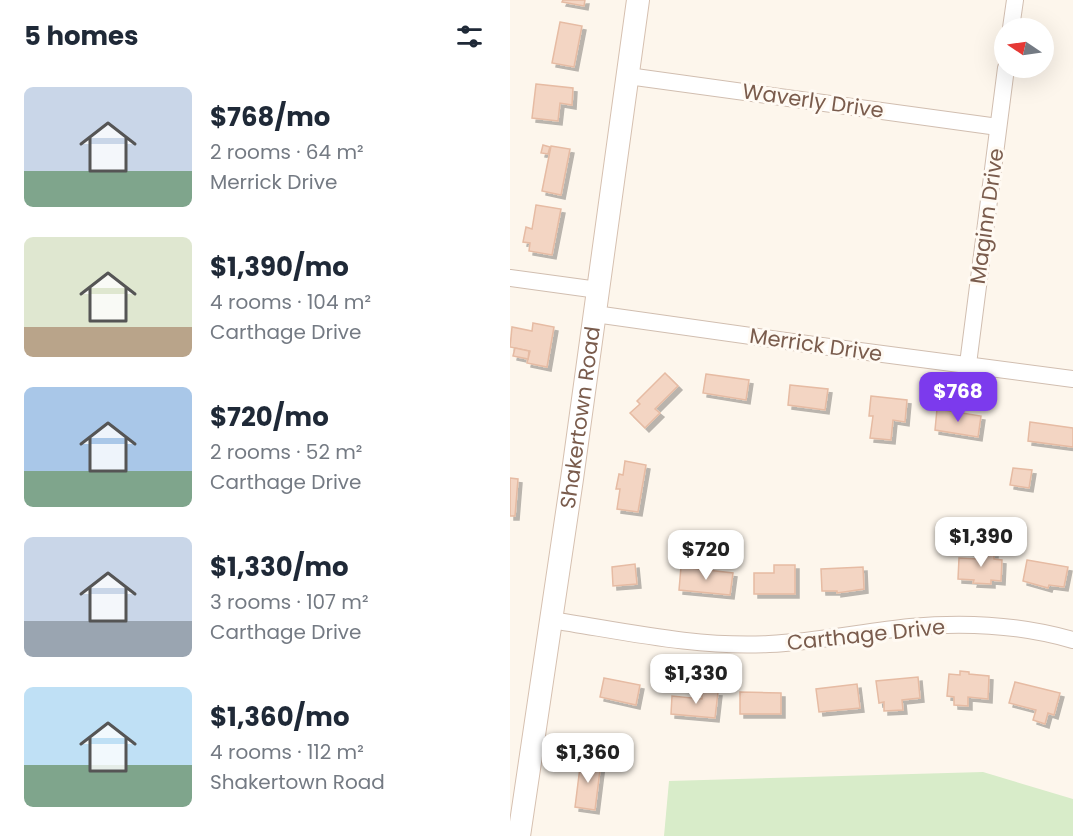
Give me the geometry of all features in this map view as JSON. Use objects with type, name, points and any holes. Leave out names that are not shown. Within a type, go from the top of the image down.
[{"type":"street","name":"Shakertown Road","points":[[519,836],[638,0]]},
{"type":"street","points":[[1012,18],[1015,0]]},
{"type":"street","name":"Waverly Drive","points":[[628,76],[998,127]]},
{"type":"street","name":"Maginn Drive","points":[[968,364],[1005,78]]},
{"type":"street","points":[[510,278],[598,290]]},
{"type":"street","name":"Merrick Drive","points":[[595,314],[1073,379]]},
{"type":"street","name":"Carthage Drive","points":[[551,620],[654,636],[727,644],[794,643],[907,627],[950,625],[996,627],[1073,640]]},
{"type":"green space","points":[[983,772],[1073,799],[1073,836],[664,836],[669,781]]},
{"type":"building","points":[[563,0],[585,0],[584,6],[562,2]]},
{"type":"building","points":[[560,22],[582,26],[574,67],[552,63]]},
{"type":"building","points":[[536,84],[573,88],[572,105],[560,103],[558,121],[532,118]]},
{"type":"building","points":[[543,145],[550,147],[548,154],[541,153]]},
{"type":"building","points":[[551,146],[570,149],[561,195],[542,191]]},
{"type":"building","points":[[536,205],[561,209],[552,255],[529,251],[530,243],[523,242],[526,227],[532,229]]},
{"type":"building","points":[[533,323],[554,327],[547,367],[527,363],[530,351],[510,347],[512,327],[532,331]]},
{"type":"building","points":[[515,348],[529,351],[528,359],[513,356]]},
{"type":"building","points":[[665,373],[678,386],[655,409],[660,413],[645,428],[630,413],[640,404],[637,401]]},
{"type":"building","points":[[706,374],[749,380],[746,400],[703,393]]},
{"type":"building","points":[[790,385],[828,389],[825,410],[788,405]]},
{"type":"building","points":[[871,396],[907,400],[905,422],[893,420],[891,440],[870,438],[873,416],[869,416]]},
{"type":"building","points":[[937,409],[981,416],[978,437],[935,430]]},
{"type":"building","points":[[1030,422],[1073,428],[1073,447],[1028,441]]},
{"type":"building","points":[[625,461],[646,465],[638,512],[617,509],[620,489],[616,489],[619,474],[623,475]]},
{"type":"building","points":[[1013,468],[1032,470],[1029,488],[1010,485]]},
{"type":"building","points":[[510,478],[518,479],[515,516],[510,516]]},
{"type":"building","points":[[979,548],[990,548],[990,553],[994,553],[994,559],[1002,560],[1001,581],[991,580],[991,584],[958,579],[959,558],[978,559]]},
{"type":"building","points":[[1027,560],[1068,567],[1064,587],[1049,585],[1048,588],[1023,581]]},
{"type":"building","points":[[635,564],[637,584],[613,586],[612,567]]},
{"type":"building","points":[[774,565],[795,565],[795,594],[754,594],[754,573],[774,573]]},
{"type":"building","points":[[681,567],[733,573],[730,595],[679,590]]},
{"type":"building","points":[[863,567],[864,589],[837,593],[837,591],[822,591],[821,569]]},
{"type":"building","points":[[960,671],[989,676],[988,699],[968,697],[968,706],[954,705],[954,697],[947,696],[949,674],[960,675]]},
{"type":"building","points":[[918,677],[920,698],[902,700],[903,710],[884,711],[884,702],[879,703],[876,681]]},
{"type":"building","points":[[604,678],[640,685],[636,705],[600,697]]},
{"type":"building","points":[[1015,682],[1060,693],[1054,715],[1048,713],[1045,724],[1033,720],[1036,710],[1009,703]]},
{"type":"building","points":[[857,684],[860,708],[819,712],[816,689]]},
{"type":"building","points":[[702,691],[718,692],[715,718],[671,714],[672,696],[702,699]]},
{"type":"building","points":[[740,692],[781,693],[781,714],[740,714]]},
{"type":"building","points":[[581,759],[601,762],[595,810],[575,807]]}]
